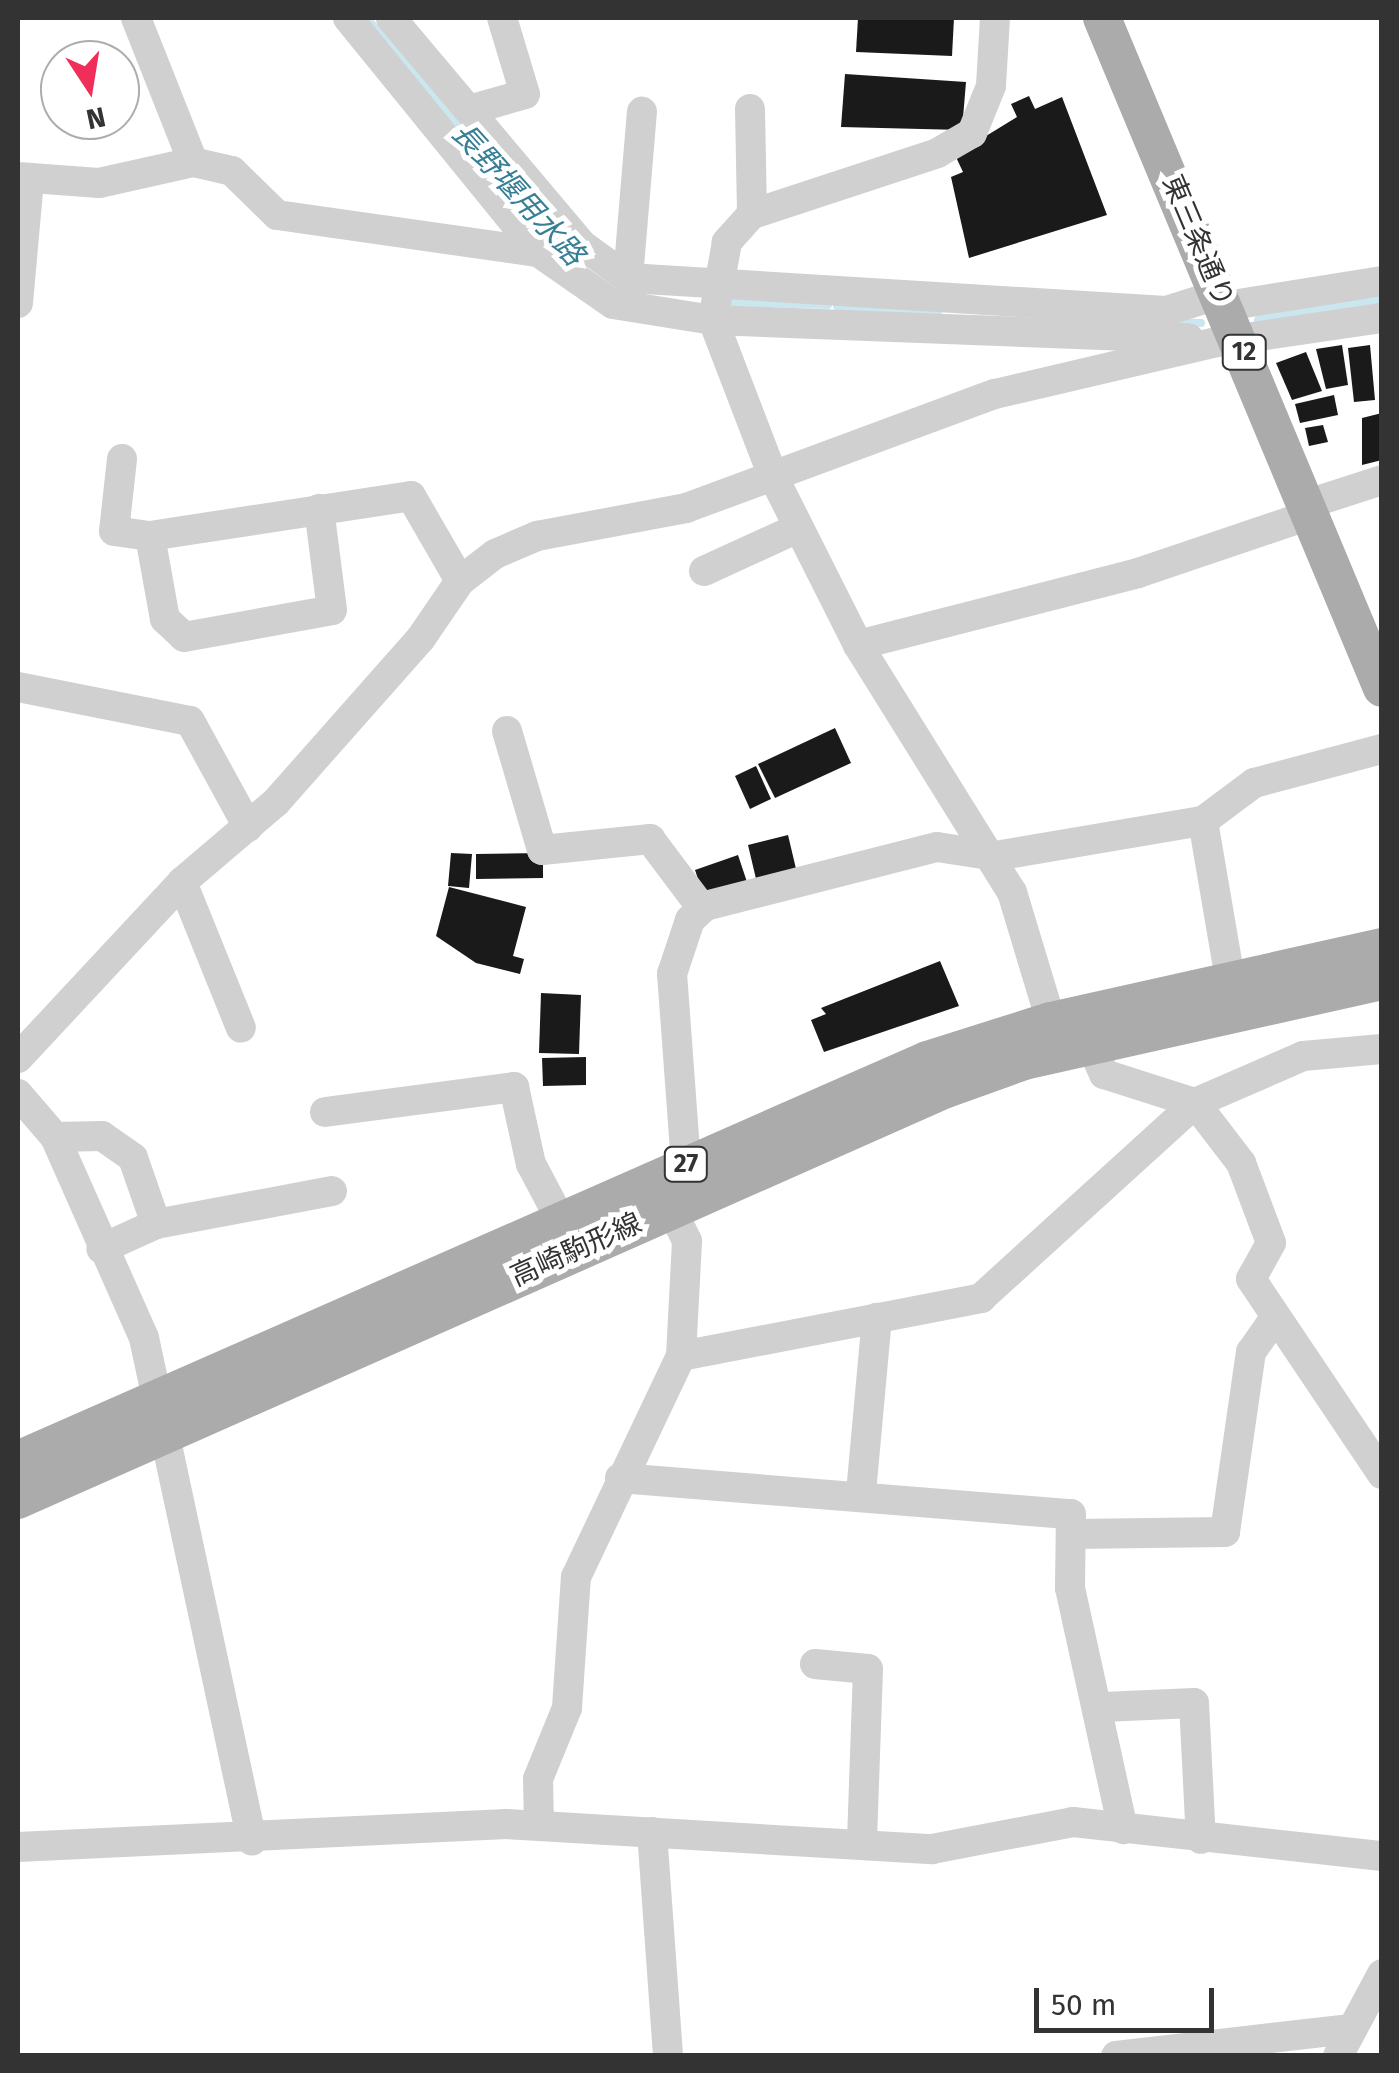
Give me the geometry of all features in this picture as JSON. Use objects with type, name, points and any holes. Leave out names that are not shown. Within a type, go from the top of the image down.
[{"type":"main road","name":"東三条通り","points":[[1102,18],[1223,300],[1226,342],[1310,509],[1382,688]]},
{"type":"main road","name":"高崎駒形線","points":[[18,1460],[870,1082],[1051,1020],[1382,947]]},
{"type":"main road","name":"高崎駒形線","points":[[18,1500],[932,1094],[1091,1045],[1382,981]]},
{"type":"street","points":[[136,18],[193,162]]},
{"type":"street","points":[[348,18],[538,252],[613,304],[715,302],[1166,311],[1223,300],[1382,281]]},
{"type":"street","points":[[469,110],[525,94],[502,18]]},
{"type":"street","points":[[995,18],[991,86],[972,133],[938,153],[752,214],[727,242],[715,302],[772,474],[858,645],[981,852],[1012,892],[1051,1020]]},
{"type":"street","points":[[405,21],[469,110],[582,245],[628,278],[715,302],[1226,342]]},
{"type":"street","points":[[750,109],[752,214]]},
{"type":"street","points":[[628,278],[642,112]]},
{"type":"street","points":[[18,303],[23,178],[99,183],[193,162],[232,170],[277,214],[538,252]]},
{"type":"street","points":[[18,1058],[182,882],[248,826],[422,638],[460,581],[519,541],[654,518],[918,419],[1226,342],[1382,318]]},
{"type":"street","points":[[122,458],[114,531],[150,536],[319,508],[419,499],[460,581]]},
{"type":"street","points":[[858,645],[1121,578],[1382,480]]},
{"type":"street","points":[[150,536],[165,619],[184,637],[332,610],[319,508]]},
{"type":"street","points":[[704,572],[798,528]]},
{"type":"street","points":[[18,687],[190,721],[248,826]]},
{"type":"street","points":[[507,730],[542,850],[650,839],[702,908]]},
{"type":"street","points":[[702,908],[938,847],[1033,852],[1203,821],[1254,783],[1382,749]]},
{"type":"street","points":[[1203,821],[1230,978]]},
{"type":"street","points":[[182,882],[241,1028]]},
{"type":"street","points":[[686,1164],[672,974],[702,908]]},
{"type":"street","points":[[1091,1045],[1104,1074],[1195,1102],[1242,1163],[1271,1243],[1251,1278],[1273,1320],[1382,1474]]},
{"type":"street","points":[[681,1356],[981,1298],[1195,1102],[1304,1056],[1382,1049]]},
{"type":"street","points":[[325,1112],[514,1086],[531,1164],[560,1219]]},
{"type":"street","points":[[18,1094],[55,1137],[162,1397],[252,1841]]},
{"type":"street","points":[[55,1137],[102,1136],[132,1158],[156,1224]]},
{"type":"street","points":[[101,1250],[156,1224],[332,1191]]},
{"type":"street","points":[[540,1825],[538,1779],[567,1708],[576,1577],[681,1356],[687,1241],[671,1208]]},
{"type":"street","points":[[861,1494],[877,1318]]},
{"type":"street","points":[[1074,1534],[1224,1532],[1251,1352],[1273,1320]]},
{"type":"street","points":[[620,1478],[861,1494],[1070,1514],[1074,1534],[1070,1588],[1103,1707],[1124,1829]]},
{"type":"street","points":[[815,1664],[868,1669],[862,1845]]},
{"type":"street","points":[[1103,1707],[1194,1703],[1202,1839]]},
{"type":"street","points":[[18,1847],[252,1841],[540,1825],[932,1849],[1073,1822],[1382,1856]]},
{"type":"street","points":[[652,1832],[668,2056]]},
{"type":"street","points":[[1116,2056],[1343,2042],[1382,1974]]},
{"type":"building","points":[[858,18],[954,18],[952,56],[856,52]]},
{"type":"building","points":[[845,74],[966,82],[962,130],[841,127]]},
{"type":"building","points":[[1029,96],[1035,109],[1062,97],[1107,215],[969,258],[951,177],[963,172],[955,155],[1017,117],[1011,104]]},
{"type":"building","points":[[1342,345],[1348,385],[1326,389],[1316,349]]},
{"type":"building","points":[[1370,345],[1375,400],[1354,402],[1348,348]]},
{"type":"building","points":[[1306,352],[1322,391],[1292,400],[1276,363]]},
{"type":"building","points":[[1334,395],[1338,415],[1300,423],[1295,404]]},
{"type":"building","points":[[1382,413],[1382,460],[1362,465],[1362,418]]},
{"type":"building","points":[[1323,425],[1328,442],[1309,446],[1305,428]]},
{"type":"building","points":[[835,728],[851,763],[775,798],[758,764]]},
{"type":"building","points":[[756,766],[771,799],[750,809],[735,776]]},
{"type":"building","points":[[788,835],[797,873],[757,883],[748,845]]},
{"type":"building","points":[[451,853],[472,854],[469,888],[448,886]]},
{"type":"building","points":[[543,853],[543,878],[476,879],[476,854]]},
{"type":"building","points":[[738,855],[747,882],[704,897],[695,870]]},
{"type":"building","points":[[449,887],[526,907],[513,956],[524,959],[520,974],[476,963],[436,936]]},
{"type":"building","points":[[940,961],[959,1006],[824,1052],[811,1020],[826,1014],[821,1008]]},
{"type":"building","points":[[541,993],[581,995],[579,1054],[539,1053]]},
{"type":"building","points":[[586,1057],[586,1085],[543,1086],[542,1058]]},
{"type":"waterway","name":"長野堰用水路","points":[[367,18],[566,255]]},
{"type":"waterway","name":"長野堰用水路","points":[[1258,320],[1382,299]]},
{"type":"waterway","name":"長野堰用水路","points":[[722,302],[828,305]]},
{"type":"waterway","name":"長野堰用水路","points":[[837,306],[938,314]]},
{"type":"waterway","name":"長野堰用水路","points":[[1170,322],[1201,323]]}]
